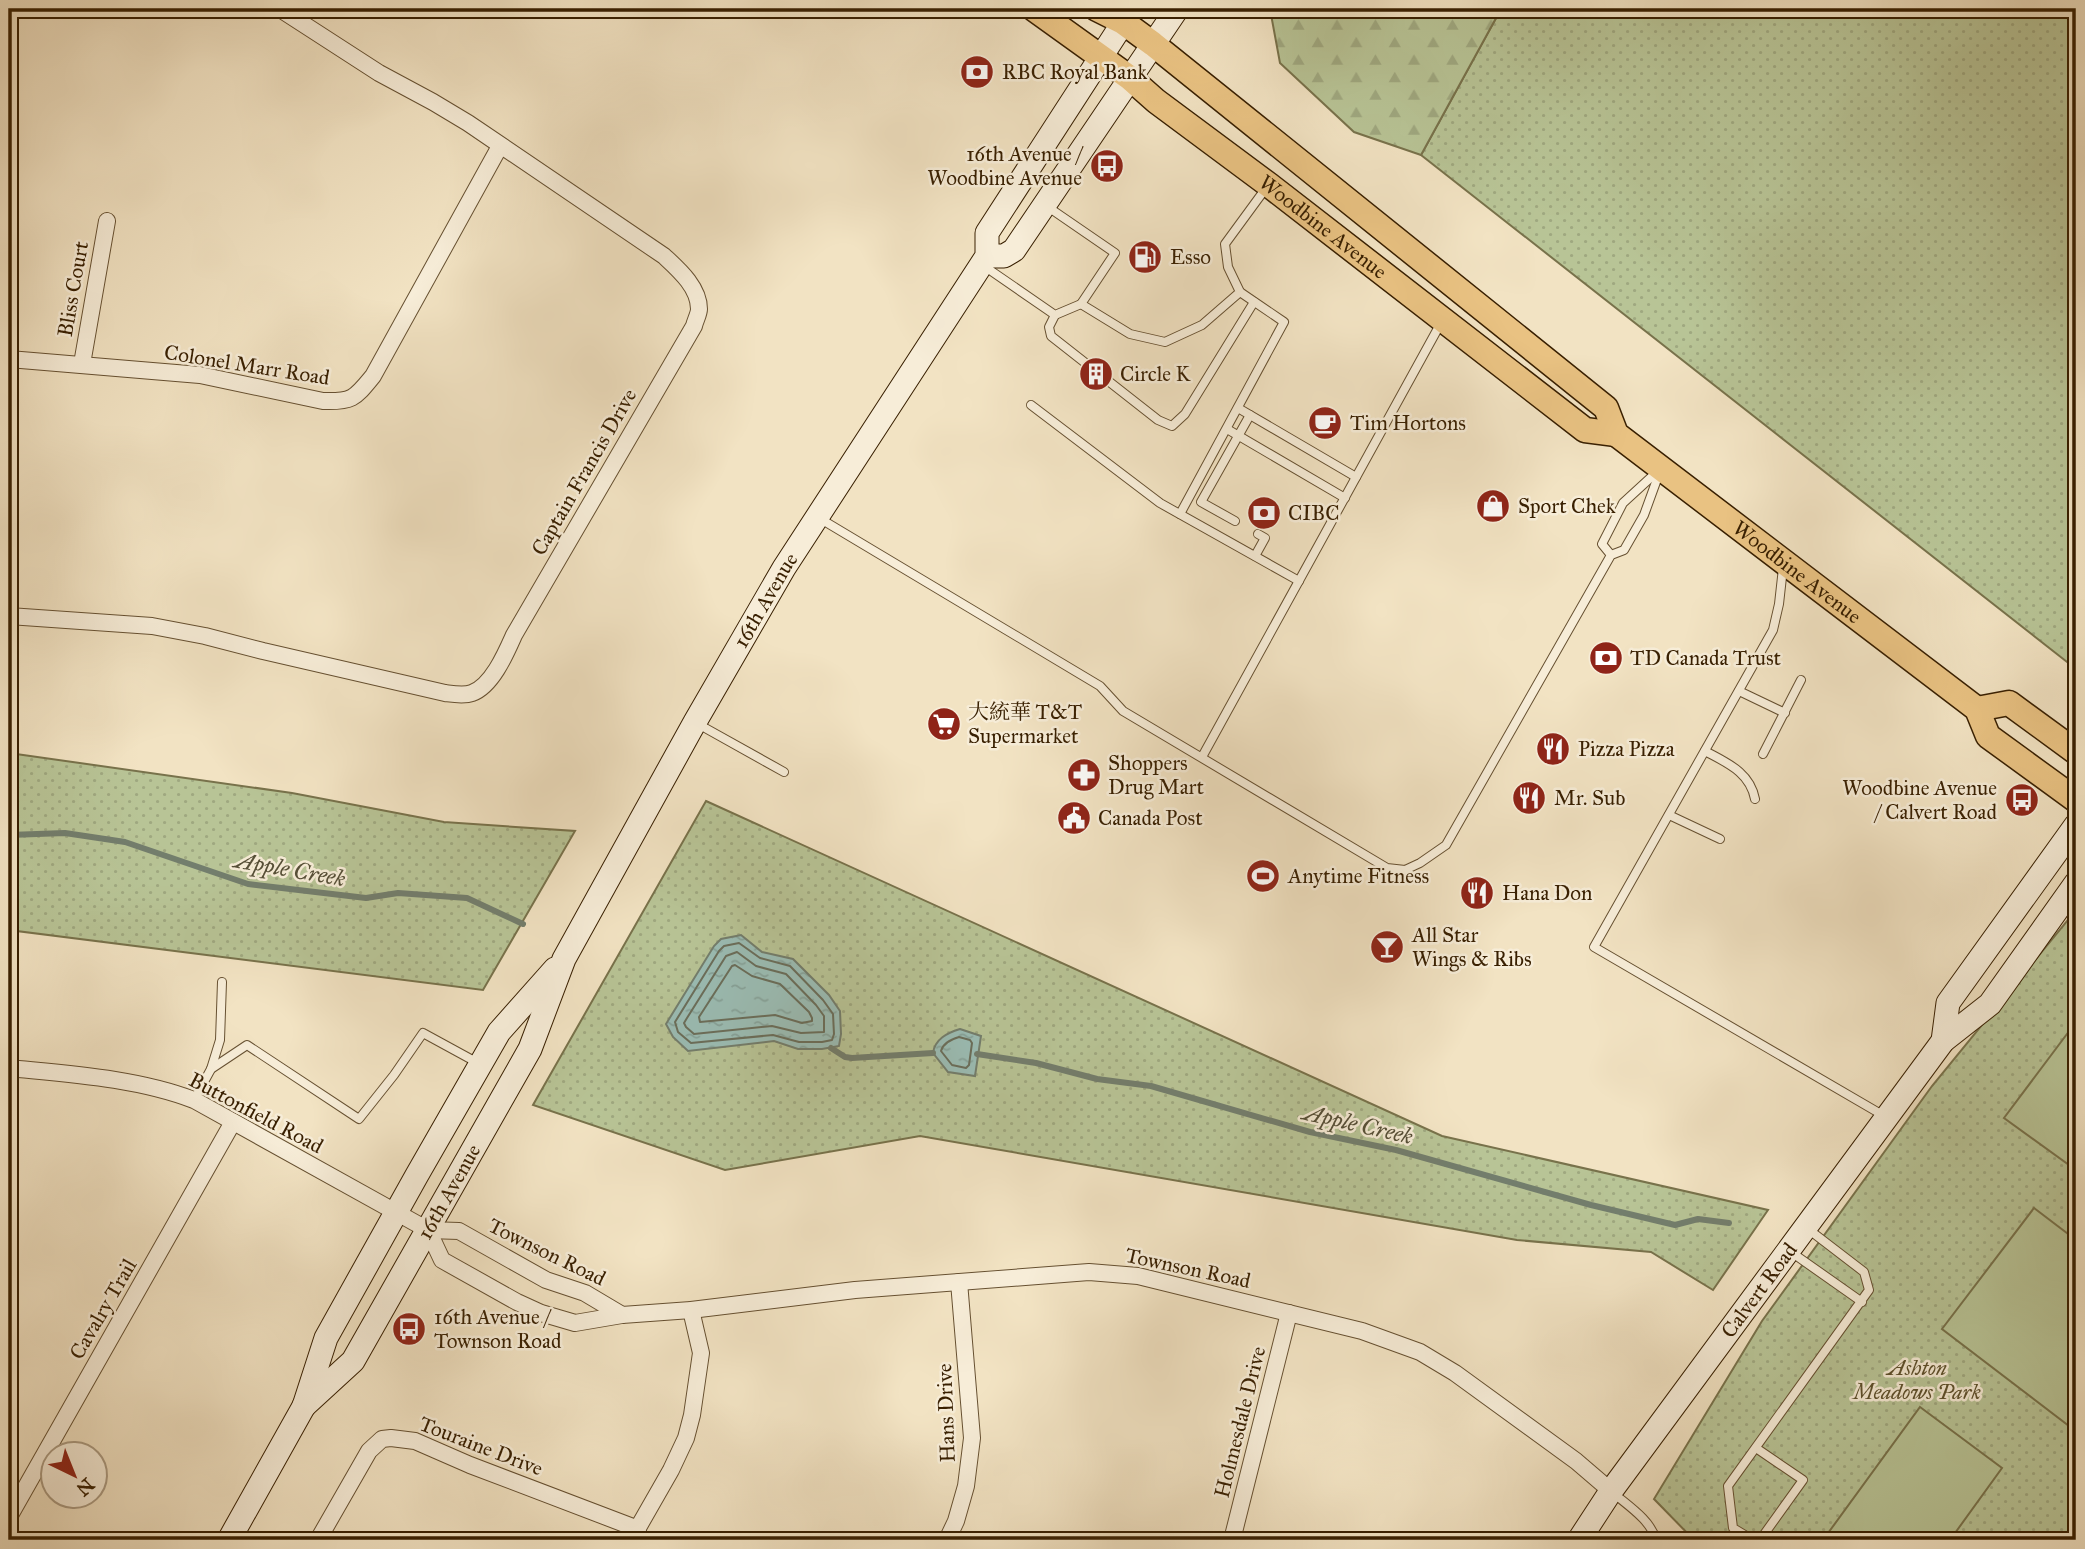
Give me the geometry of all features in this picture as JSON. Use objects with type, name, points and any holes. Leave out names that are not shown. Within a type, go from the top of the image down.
[{"type":"main road","name":"Woodbine Avenue","points":[[1034,9],[1130,78],[1585,430],[1616,434],[1661,468],[1977,709],[1988,736],[2076,800]]},
{"type":"main road","name":"Woodbine Avenue","points":[[1097,9],[1128,15],[1153,44],[1606,408],[1616,434]]},
{"type":"main road","points":[[984,260],[1012,252],[1177,9]]},
{"type":"main road","name":"16th Avenue","points":[[304,1406],[353,1361],[530,1049],[564,959],[695,722],[784,568],[984,260],[987,233],[1128,15]]},
{"type":"main road","points":[[1977,709],[2009,703],[2076,752]]},
{"type":"main road","name":"Calvert Road","points":[[1943,1041],[1948,1003],[2076,825]]},
{"type":"main road","name":"Calvert Road","points":[[1579,1540],[1611,1491],[1943,1041],[1990,1004],[2076,883]]},
{"type":"main road","name":"16th Avenue","points":[[229,1540],[304,1406],[326,1338],[480,1064],[499,1032],[564,959]]},
{"type":"street","name":"Captain Francis Drive","points":[[9,616],[152,626],[445,693],[470,695],[481,689],[502,662],[514,635],[694,326],[699,309],[694,290],[680,270],[664,256],[433,102],[379,74],[280,9]]},
{"type":"street","name":"Colonel Marr Road","points":[[9,359],[200,375],[323,401],[353,398],[373,376],[500,146]]},
{"type":"street","name":"Bliss Court","points":[[82,364],[107,221]]},
{"type":"street","name":"Buttonfield Road","points":[[9,1068],[142,1085],[194,1100],[428,1230]]},
{"type":"street","name":"Cavalry Trail","points":[[9,1517],[233,1122]]},
{"type":"street","name":"Townson Road","points":[[622,1315],[585,1293],[546,1280],[459,1231],[428,1230],[442,1260],[541,1313],[575,1323],[622,1315],[691,1310],[855,1290],[1076,1273],[1114,1273],[1160,1280],[1380,1336],[1437,1361],[1576,1461],[1611,1491]]},
{"type":"street","name":"Hans Drive","points":[[947,1540],[966,1486],[972,1438],[959,1282]]},
{"type":"street","name":"Touraine Drive","points":[[318,1540],[369,1451],[382,1439],[391,1438],[415,1441],[635,1534],[671,1470],[686,1438],[692,1415],[701,1353],[691,1310]]},
{"type":"street","name":"Holmesdale Drive","points":[[1232,1540],[1289,1313]]},
{"type":"lane","points":[[1180,514],[1284,322],[1240,292],[1228,267],[1225,244],[1269,185]]},
{"type":"lane","points":[[1044,204],[1115,253],[1082,304],[1055,315],[1049,327],[1051,337],[1158,420],[1172,426],[1185,414],[1254,302]]},
{"type":"lane","points":[[984,260],[1055,315]]},
{"type":"lane","points":[[1082,304],[1130,334],[1165,342],[1202,325],[1240,292]]},
{"type":"lane","points":[[1202,757],[1443,320]]},
{"type":"lane","points":[[1031,405],[1160,503],[1299,581]]},
{"type":"lane","points":[[1238,408],[1356,477]]},
{"type":"lane","points":[[1235,522],[1201,502],[1250,415]]},
{"type":"lane","points":[[1227,429],[1345,498]]},
{"type":"lane","points":[[817,517],[1100,686],[1124,711],[1387,868],[1405,870],[1446,845],[1611,555],[1624,551],[1644,515],[1661,468]]},
{"type":"lane","points":[[1611,555],[1602,544],[1623,503],[1661,468]]},
{"type":"lane","points":[[1255,556],[1265,538],[1258,534]]},
{"type":"lane","points":[[1784,562],[1773,631],[1594,947],[1887,1117]]},
{"type":"lane","points":[[1763,754],[1801,680]]},
{"type":"lane","points":[[1739,691],[1785,713]]},
{"type":"lane","points":[[695,722],[784,772]]},
{"type":"lane","points":[[1705,751],[1740,771],[1753,789],[1755,799]]},
{"type":"lane","points":[[1669,815],[1720,839]]},
{"type":"lane","points":[[194,1100],[211,1069],[220,1040],[222,982]]},
{"type":"lane","points":[[211,1069],[247,1045],[359,1119],[394,1076],[422,1033],[480,1064]]},
{"type":"lane","points":[[1753,1540],[1733,1528],[1728,1486],[1869,1290],[1864,1272],[1806,1227]]},
{"type":"lane","points":[[1788,1251],[1862,1302]]},
{"type":"lane","points":[[1756,1448],[1803,1480],[1760,1540]]},
{"type":"lane","points":[[1611,1491],[1642,1518],[1656,1536],[1656,1540]]},
{"type":"green space","points":[[1270,9],[1501,9],[1421,155],[1354,132],[1280,63]]},
{"type":"green space","points":[[1501,9],[2076,9],[2076,669],[1421,155]]},
{"type":"green space","points":[[9,753],[292,793],[444,822],[575,831],[483,990],[9,930]]},
{"type":"green space","points":[[706,801],[1442,1136],[1768,1210],[1713,1290],[1651,1252],[1517,1240],[920,1136],[725,1170],[533,1105]]},
{"type":"green space","name":"Ashton Meadows Park","points":[[2076,910],[2076,1540],[1694,1540],[1654,1499],[1762,1321],[1932,1086]]},
{"type":"green space","points":[[2076,1022],[2076,1170],[2004,1118]]},
{"type":"green space","points":[[2034,1208],[2076,1240],[2076,1425],[2073,1429],[1942,1329]]},
{"type":"green space","points":[[1920,1407],[2002,1468],[1950,1540],[1823,1540]]},
{"type":"water","points":[[741,935],[762,952],[793,959],[829,995],[840,1011],[839,1046],[798,1049],[774,1041],[688,1051],[673,1037],[666,1024],[714,946],[721,939]]},
{"type":"water","points":[[960,1029],[981,1036],[975,1076],[948,1072],[933,1053],[942,1037]]},
{"type":"waterway","name":"Apple Creek","points":[[9,835],[65,833],[125,842],[248,884],[366,898],[398,893],[467,898],[523,924]]},
{"type":"waterway","name":"Apple Creek","points":[[831,1048],[845,1057],[852,1058],[933,1053]]},
{"type":"waterway","name":"Apple Creek","points":[[977,1054],[1036,1063],[1097,1079],[1151,1086],[1310,1132],[1396,1150],[1591,1205],[1675,1225],[1698,1219],[1729,1223]]},
{"type":"place","name":"RBC Royal Bank","points":[[977,72]]},
{"type":"place","name":"16th Avenue / Woodbine Avenue","points":[[1107,166]]},
{"type":"place","name":"Esso","points":[[1145,257]]},
{"type":"place","name":"Circle K","points":[[1096,374]]},
{"type":"place","name":"Tim Hortons","points":[[1325,423]]},
{"type":"place","name":"Sport Chek","points":[[1493,506]]},
{"type":"place","name":"CIBC","points":[[1264,513]]},
{"type":"place","name":"TD Canada Trust","points":[[1606,658]]},
{"type":"place","name":"大統華 T&T Supermarket","points":[[944,724]]},
{"type":"place","name":"Pizza Pizza","points":[[1553,749]]},
{"type":"place","name":"Shoppers Drug Mart","points":[[1084,775]]},
{"type":"place","name":"Mr. Sub","points":[[1529,798]]},
{"type":"place","name":"Woodbine Avenue / Calvert Road","points":[[2022,800]]},
{"type":"place","name":"Canada Post","points":[[1074,818]]},
{"type":"place","name":"Anytime Fitness","points":[[1263,876]]},
{"type":"place","name":"Hana Don","points":[[1477,893]]},
{"type":"place","name":"All Star Wings & Ribs","points":[[1387,947]]},
{"type":"place","name":"16th Avenue / Townson Road","points":[[409,1329]]}]
